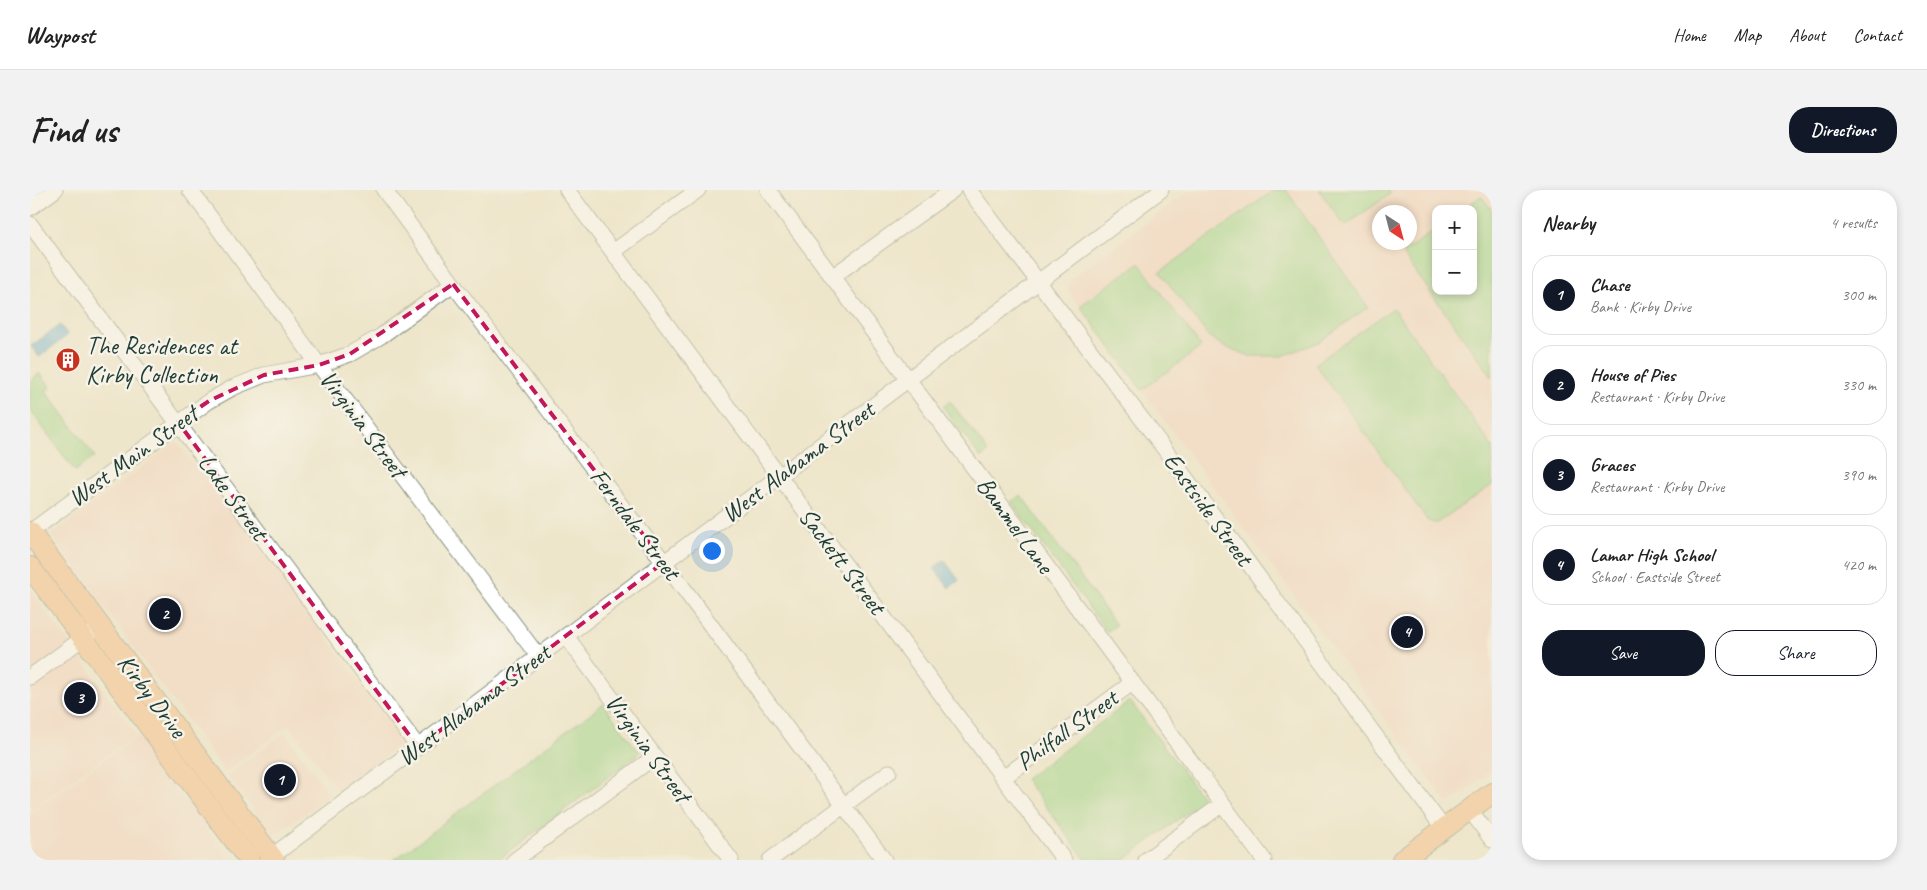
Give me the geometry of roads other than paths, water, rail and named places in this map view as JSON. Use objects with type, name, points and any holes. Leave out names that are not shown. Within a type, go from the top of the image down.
[{"type":"main road","name":"Kirby Drive","points":[[30,532],[270,859]]},
{"type":"main road","name":"Kirby Drive","points":[[30,566],[249,860]]},
{"type":"main road","points":[[155,734],[171,722]]},
{"type":"main road","points":[[1402,860],[1492,793]]},
{"type":"street","points":[[30,208],[55,190]]},
{"type":"street","name":"Virginia Street","points":[[190,190],[538,656]]},
{"type":"street","name":"Ferndale Street","points":[[384,190],[664,562],[884,860]]},
{"type":"street","name":"Sackett Street","points":[[568,190],[1064,860]]},
{"type":"street","points":[[613,252],[698,190]]},
{"type":"street","name":"Bammel Lane","points":[[768,190],[1264,860]]},
{"type":"street","points":[[832,277],[953,190]]},
{"type":"street","name":"Eastside Street","points":[[970,190],[1444,829]]},
{"type":"street","name":"West Alabama Street","points":[[270,859],[1161,190]]},
{"type":"street","name":"Lake Street","points":[[30,224],[418,747]]},
{"type":"street","name":"West Main Street","points":[[30,532],[208,401],[264,375],[319,365],[350,354],[381,336],[453,284]]},
{"type":"street","points":[[30,677],[100,626]]},
{"type":"street","name":"Virginia Street","points":[[566,636],[731,860]]},
{"type":"street","name":"Philfall Street","points":[[1003,778],[1132,683]]},
{"type":"street","points":[[515,860],[654,757]]},
{"type":"street","points":[[770,860],[889,772]]},
{"type":"street","points":[[1146,860],[1221,804]]},
{"type":"street","points":[[1470,810],[1492,840]]},
{"type":"water","points":[[60,325],[68,335],[39,357],[31,346]]},
{"type":"water","points":[[944,560],[959,580],[949,588],[934,568]]},
{"type":"place","name":"The Residences at Kirby Collection","points":[[68,360]]},
{"type":"place","name":"House of Pies","points":[[165,614]]},
{"type":"place","name":"Lamar High School","points":[[1407,632]]},
{"type":"place","name":"Graces","points":[[80,698]]},
{"type":"place","name":"Chase","points":[[280,780]]}]
